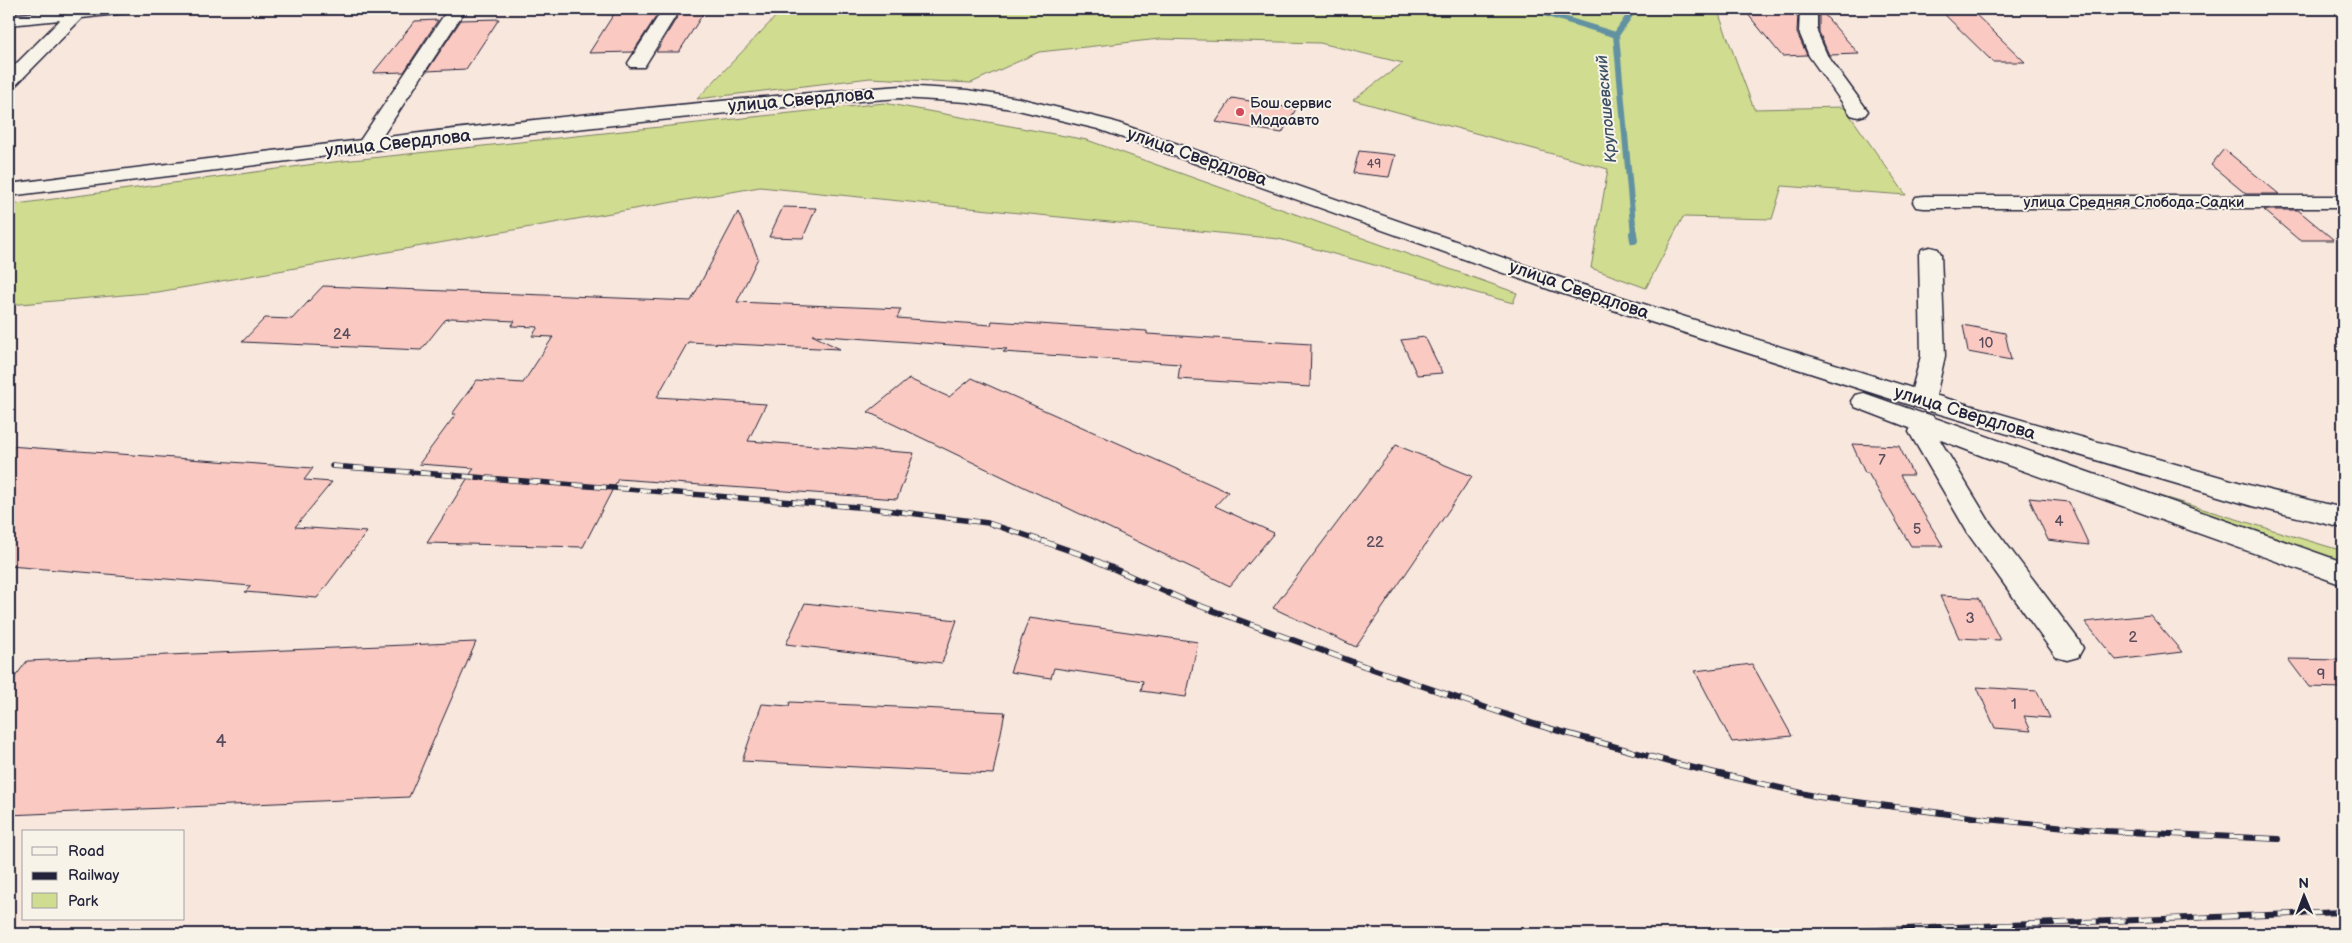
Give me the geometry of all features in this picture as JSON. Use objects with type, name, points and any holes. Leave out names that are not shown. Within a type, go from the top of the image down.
[{"type":"main road","points":[[9,20],[79,11],[119,9]]},
{"type":"main road","points":[[367,145],[457,9]]},
{"type":"main road","points":[[638,63],[671,9]]},
{"type":"main road","points":[[1808,9],[1808,32],[1818,56],[1858,111]]},
{"type":"main road","points":[[9,81],[79,11]]},
{"type":"main road","name":"улица Свердлова","points":[[9,190],[367,145],[860,94],[900,92],[967,96],[1018,104],[1105,125],[1475,254],[1718,348],[1923,411],[2343,518]]},
{"type":"main road","name":"улица Средняя Слобода-Садки","points":[[1924,202],[2343,202]]},
{"type":"main road","points":[[1930,254],[1933,356],[1923,411],[1922,432],[1979,528],[2067,648]]},
{"type":"main road","points":[[1923,411],[2041,466],[2343,574]]},
{"type":"main road","points":[[2252,496],[2343,510]]},
{"type":"green space","points":[[783,9],[1717,9],[1754,109],[1844,107],[1906,195],[1782,186],[1772,219],[1683,217],[1646,288],[1591,268],[1608,169],[1353,100],[1403,63],[1320,43],[1160,39],[1039,52],[971,83],[870,78],[697,99]]},
{"type":"green space","points":[[884,103],[1087,140],[1517,293],[1513,303],[1279,239],[760,187],[158,292],[9,305],[9,205],[315,164]]},
{"type":"green space","points":[[1986,444],[2343,551],[2343,566]]},
{"type":"building","points":[[617,9],[661,9],[633,52],[589,53]]},
{"type":"building","points":[[682,9],[706,9],[679,52],[656,52]]},
{"type":"building","points":[[1939,9],[1970,9],[2025,62],[1993,62]]},
{"type":"building","points":[[1746,12],[1798,12],[1797,33],[1807,55],[1782,56]]},
{"type":"building","points":[[1819,12],[1822,12],[1859,54],[1829,55],[1819,32]]},
{"type":"building","points":[[499,19],[466,69],[427,71],[461,20]]},
{"type":"building","points":[[438,20],[404,72],[373,73],[415,21]]},
{"type":"building","points":[[1232,98],[1296,109],[1282,133],[1216,122]]},
{"type":"building","points":[[2224,149],[2279,194],[2246,194],[2211,165]]},
{"type":"building","points":[[1359,151],[1395,155],[1389,177],[1353,173]]},
{"type":"building","points":[[783,207],[816,208],[803,238],[769,237]]},
{"type":"building","points":[[2264,210],[2298,210],[2334,240],[2299,240]]},
{"type":"building","points":[[738,212],[758,258],[737,302],[901,309],[897,318],[991,325],[992,321],[1147,331],[1147,334],[1311,344],[1310,387],[1178,379],[1180,364],[1003,352],[1007,349],[812,335],[840,349],[688,342],[657,397],[766,404],[748,441],[914,453],[897,499],[618,479],[583,547],[427,543],[474,468],[419,464],[456,414],[452,414],[477,380],[523,383],[553,337],[532,336],[538,327],[511,326],[515,321],[451,318],[445,320],[421,350],[242,342],[265,318],[292,319],[323,286],[691,301]]},
{"type":"building","points":[[1963,325],[2005,333],[2011,360],[1968,352]]},
{"type":"building","points":[[1425,337],[1442,373],[1417,375],[1401,340]]},
{"type":"building","points":[[972,378],[1228,492],[1215,506],[1274,533],[1230,586],[868,412],[909,379],[949,397]]},
{"type":"building","points":[[1852,444],[1899,446],[1913,475],[1900,475],[1943,546],[1911,546],[1868,473],[1865,473]]},
{"type":"building","points":[[1396,445],[1472,476],[1356,647],[1273,608]]},
{"type":"building","points":[[9,446],[313,468],[304,480],[332,482],[295,527],[367,532],[317,598],[245,592],[251,586],[9,566]]},
{"type":"building","points":[[2029,498],[2069,502],[2089,545],[2048,540]]},
{"type":"building","points":[[1940,596],[1979,598],[2000,640],[1959,638]]},
{"type":"building","points":[[805,603],[957,620],[942,663],[786,644]]},
{"type":"building","points":[[2150,615],[2182,652],[2116,660],[2085,622]]},
{"type":"building","points":[[1029,618],[1198,642],[1186,697],[1141,691],[1143,681],[1054,668],[1051,678],[1010,672]]},
{"type":"building","points":[[476,642],[409,797],[9,815],[9,685],[27,661]]},
{"type":"building","points":[[2288,659],[2343,660],[2343,688],[2309,687]]},
{"type":"building","points":[[1752,664],[1792,736],[1732,742],[1695,671]]},
{"type":"building","points":[[1977,687],[2037,691],[2050,718],[2024,716],[2031,731],[1995,728]]},
{"type":"building","points":[[790,702],[1005,712],[993,774],[742,761],[762,704],[789,706]]},
{"type":"waterway","name":"Крупошевский","points":[[1531,9],[1616,35]]},
{"type":"waterway","points":[[1616,35],[1634,9]]},
{"type":"waterway","name":"Крупошевский","points":[[1616,35],[1634,235]]},
{"type":"waterway","name":"Крупошевский","points":[[1633,234],[1634,240]]},
{"type":"railway","points":[[332,466],[870,508],[988,523],[1046,542]]},
{"type":"railway","points":[[1042,541],[1083,555],[1184,600],[1364,666],[1534,724],[1677,764],[1819,797],[1987,819],[2106,831],[2278,839]]},
{"type":"railway","points":[[1775,934],[2343,912]]},
{"type":"place","name":"Бош сервис Модаавто","points":[[1240,112]]}]
